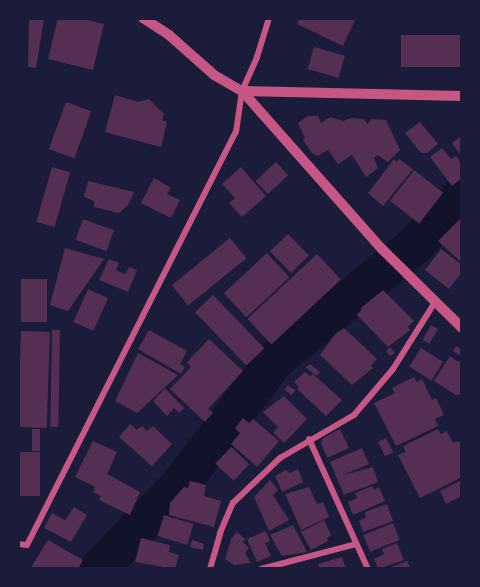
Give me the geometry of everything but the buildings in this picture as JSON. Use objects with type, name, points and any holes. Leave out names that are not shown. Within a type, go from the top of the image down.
[{"type":"street","points":[[143,18],[168,35],[214,75],[242,91],[382,249],[462,328]]},
{"type":"street","points":[[18,544],[27,545],[236,132],[242,91],[257,57],[269,18]]},
{"type":"street","points":[[242,91],[462,96]]},
{"type":"street","points":[[212,569],[220,533],[233,503],[280,458],[354,414],[393,369],[435,302]]},
{"type":"street","points":[[309,439],[368,569]]},
{"type":"street","points":[[261,569],[356,544]]},
{"type":"waterway","points":[[98,569],[179,485],[275,359],[413,246],[462,195]]}]
